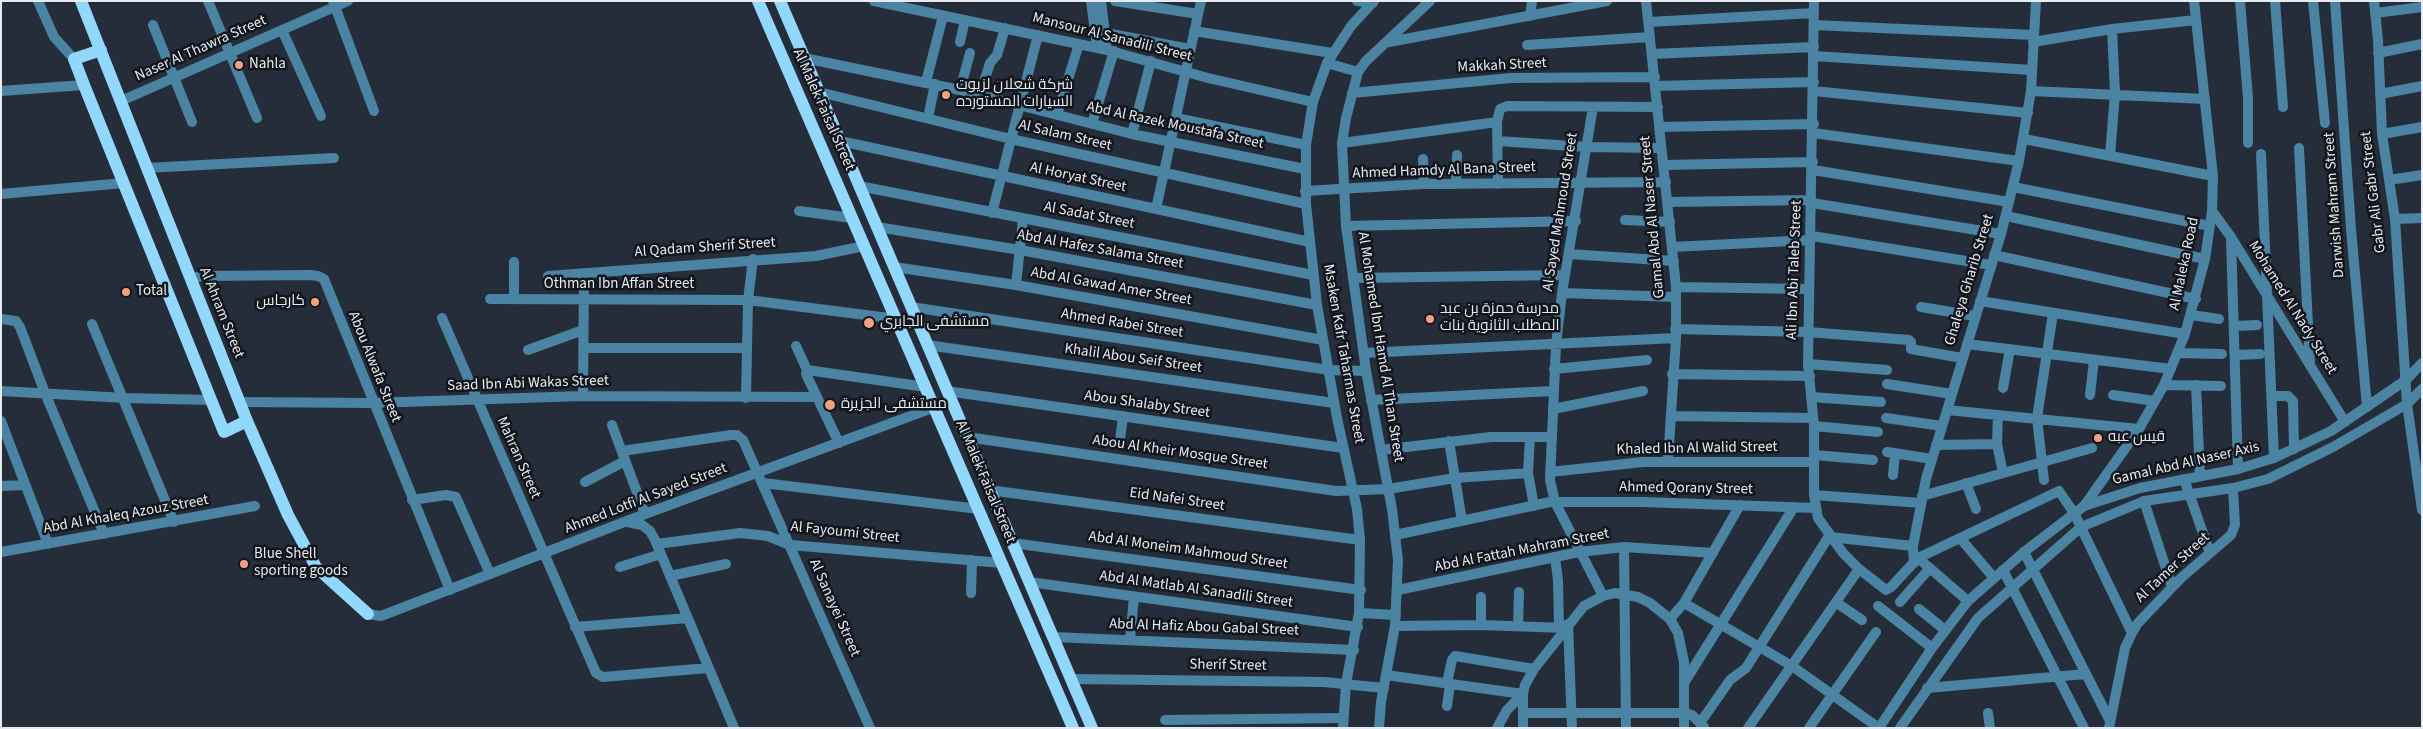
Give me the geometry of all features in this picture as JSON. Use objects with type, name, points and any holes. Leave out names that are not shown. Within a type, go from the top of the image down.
[{"type":"main road","name":"Al Ahram Street","points":[[81,1],[239,402],[288,516],[316,567],[368,614]]},
{"type":"main road","points":[[759,4],[771,10],[780,2]]},
{"type":"main road","name":"Al Malek Faisal Street","points":[[780,2],[1090,724]]},
{"type":"main road","name":"Al Malek Faisal Street","points":[[759,4],[1073,728]]},
{"type":"main road","points":[[773,38],[781,30],[793,31]]},
{"type":"main road","points":[[101,50],[74,59],[84,85],[224,432],[247,421]]},
{"type":"main road","points":[[1062,703],[1072,703],[1077,694]]},
{"type":"main road","points":[[1073,728],[1080,720],[1090,724]]},
{"type":"street","points":[[38,1],[54,37],[74,59]]},
{"type":"street","points":[[208,1],[257,118]]},
{"type":"street","name":"Naser Al Thawra Street","points":[[122,101],[282,30],[335,4],[348,1]]},
{"type":"street","name":"Mansour Al Sanadili Street","points":[[874,1],[1106,49],[1208,78],[1312,102]]},
{"type":"street","points":[[1091,1],[1106,49]]},
{"type":"street","points":[[1092,124],[1106,49],[1106,33],[1101,1]]},
{"type":"street","points":[[1115,1],[1198,14]]},
{"type":"street","points":[[1156,209],[1201,1]]},
{"type":"street","points":[[1357,1],[1374,2]]},
{"type":"street","name":"Al Mohamed Ibn Hamd Al Than Street","points":[[1379,728],[1396,615],[1398,590],[1395,536],[1366,371],[1353,278],[1346,226],[1342,143],[1358,72],[1366,61],[1389,42],[1430,1]]},
{"type":"street","points":[[1530,16],[1532,1]]},
{"type":"street","points":[[1389,42],[1607,1]]},
{"type":"street","name":"Gamal Abd Al Naser Street","points":[[1646,1],[1676,292],[1676,334],[1668,461]]},
{"type":"street","name":"Ali Ibn Abi Taleb Street","points":[[1814,1],[1814,128],[1808,364],[1813,422],[1815,508],[1818,518],[1830,537],[1859,569],[1886,590],[1891,588],[1916,560]]},
{"type":"street","name":"Ghaleya Gharib Street","points":[[1916,560],[1913,546],[1932,459],[2006,216],[2024,139],[2031,91],[2036,1]]},
{"type":"street","name":"Al Maleka Road","points":[[2084,506],[2139,429],[2164,385],[2185,334],[2196,299],[2205,259],[2212,211],[2213,176],[2194,1]]},
{"type":"street","points":[[2240,1],[2248,98],[2248,143]]},
{"type":"street","points":[[2276,1],[2283,107]]},
{"type":"street","points":[[2313,1],[2325,123]]},
{"type":"street","name":"Darwish Mahram Street","points":[[2335,1],[2351,229],[2367,407]]},
{"type":"street","name":"Gabr Ali Gabr Street","points":[[2374,1],[2382,134],[2394,219],[2407,404],[2422,510]]},
{"type":"street","name":"Msaken Kafr Taharmas Street","points":[[1343,723],[1346,684],[1360,614],[1360,540],[1353,491],[1334,403],[1317,305],[1306,204],[1305,169],[1312,102],[1330,58],[1351,26],[1374,2]]},
{"type":"street","points":[[335,4],[374,111]]},
{"type":"street","points":[[2376,13],[2422,7]]},
{"type":"street","points":[[1649,22],[1814,12]]},
{"type":"street","points":[[928,118],[931,83],[943,16]]},
{"type":"street","points":[[960,42],[965,20]]},
{"type":"street","points":[[1814,25],[2034,38],[2196,20]]},
{"type":"street","points":[[153,25],[192,122]]},
{"type":"street","points":[[980,95],[990,63],[997,55],[1005,28]]},
{"type":"street","points":[[2110,156],[2115,93],[2112,29]]},
{"type":"street","points":[[282,30],[321,116]]},
{"type":"street","points":[[1194,31],[1330,58],[1358,72]]},
{"type":"street","points":[[1106,33],[1190,49]]},
{"type":"street","points":[[992,213],[1038,35]]},
{"type":"street","points":[[1527,45],[1650,38]]},
{"type":"street","points":[[1057,115],[1079,44]]},
{"type":"street","points":[[2378,53],[2422,44]]},
{"type":"street","points":[[1652,54],[1814,51],[2032,70]]},
{"type":"street","points":[[960,90],[970,53]]},
{"type":"street","name":"Abd Al Razek Moustafa Street","points":[[804,58],[931,83],[1132,134],[1305,169]]},
{"type":"street","points":[[1132,134],[1151,61]]},
{"type":"street","name":"Makkah Street","points":[[1352,93],[1511,78],[1655,82],[1814,87],[2028,113]]},
{"type":"street","points":[[1,91],[84,85]]},
{"type":"street","points":[[2380,94],[2422,86]]},
{"type":"street","points":[[2031,91],[2115,93],[2204,99]]},
{"type":"street","name":"Al Salam Street","points":[[818,92],[1010,139],[1306,204]]},
{"type":"street","points":[[1498,184],[1497,122],[1500,110],[1506,106],[1658,107]]},
{"type":"street","name":"Al Sayed Mahmoud Street","points":[[1593,107],[1576,221],[1562,293],[1554,368],[1550,472],[1555,502],[1603,596]]},
{"type":"street","points":[[1176,118],[1306,146]]},
{"type":"street","points":[[1342,143],[1497,122]]},
{"type":"street","points":[[1660,127],[1814,128],[2019,161]]},
{"type":"street","points":[[2382,134],[2422,127]]},
{"type":"street","points":[[2024,139],[2213,176]]},
{"type":"street","name":"Al Horyat Street","points":[[840,141],[1310,242]]},
{"type":"street","points":[[1498,141],[1587,147],[1661,148]]},
{"type":"street","points":[[2299,148],[2310,365]]},
{"type":"street","points":[[2261,154],[2274,458]]},
{"type":"street","points":[[1456,184],[1457,155]]},
{"type":"street","points":[[146,168],[334,158]]},
{"type":"street","points":[[1423,159],[1424,184]]},
{"type":"street","points":[[1664,166],[1813,166],[2009,202]]},
{"type":"street","points":[[2388,180],[2422,176]]},
{"type":"street","name":"Ahmed Hamdy Al Bana Street","points":[[1306,191],[1424,184],[1666,182]]},
{"type":"street","points":[[1,194],[124,183]]},
{"type":"street","name":"Al Sadat Street","points":[[859,186],[1313,275]]},
{"type":"street","points":[[2013,187],[2210,226]]},
{"type":"street","points":[[1668,202],[1812,202],[2000,234]]},
{"type":"street","points":[[799,211],[852,218]]},
{"type":"street","name":"Mohamed Al Nady Street","points":[[2212,211],[2231,237],[2345,422]]},
{"type":"street","points":[[2006,216],[2205,259]]},
{"type":"street","points":[[2394,219],[2422,218]]},
{"type":"street","points":[[1016,285],[1023,219]]},
{"type":"street","points":[[1625,220],[1670,222]]},
{"type":"street","points":[[1346,226],[1576,221]]},
{"type":"street","name":"Abd Al Hafez Salama Street","points":[[877,227],[1020,250],[1317,305]]},
{"type":"street","points":[[2231,237],[2238,469]]},
{"type":"street","points":[[1672,247],[1812,238],[1993,260],[2196,299]]},
{"type":"street","name":"Al Qadam Sherif Street","points":[[548,276],[753,259],[816,256],[864,246]]},
{"type":"street","points":[[1569,254],[1674,261]]},
{"type":"street","points":[[746,398],[748,300],[753,259]]},
{"type":"street","points":[[514,262],[514,299]]},
{"type":"street","name":"Abd Al Gawad Amer Street","points":[[894,267],[1016,285],[1323,340]]},
{"type":"street","points":[[583,396],[584,273]]},
{"type":"street","points":[[1353,278],[1565,274]]},
{"type":"street","name":"Abou Alwafa Street","points":[[190,278],[205,276],[310,275],[324,279],[372,403],[450,590]]},
{"type":"street","points":[[1562,293],[1809,288]]},
{"type":"street","name":"Othman Ibn Affan Street","points":[[490,299],[748,300],[897,319]]},
{"type":"street","points":[[1980,301],[2185,334]]},
{"type":"street","name":"Ahmed Rabei Street","points":[[911,307],[1328,370],[1366,371]]},
{"type":"street","points":[[1922,307],[1975,316]]},
{"type":"street","points":[[2044,480],[2037,418],[2053,313]]},
{"type":"street","points":[[2191,315],[2220,319]]},
{"type":"street","name":"Mahran Street","points":[[442,318],[596,673],[603,677],[708,668]]},
{"type":"street","points":[[1,319],[16,321],[20,327],[45,393],[104,534]]},
{"type":"street","points":[[92,324],[174,522]]},
{"type":"street","points":[[2234,326],[2257,325]]},
{"type":"street","points":[[528,350],[584,330]]},
{"type":"street","points":[[1364,353],[1556,345],[1676,334],[1808,332],[1909,340],[1911,342],[1911,349],[1962,358]]},
{"type":"street","points":[[1967,344],[2171,370]]},
{"type":"street","name":"Khalil Abou Seif Street","points":[[927,345],[1334,403]]},
{"type":"street","points":[[796,346],[807,370],[806,374],[839,443]]},
{"type":"street","points":[[583,348],[746,348]]},
{"type":"street","points":[[2003,388],[2010,349]]},
{"type":"street","points":[[2178,353],[2222,354]]},
{"type":"street","points":[[2235,354],[2260,354]]},
{"type":"street","points":[[1554,368],[1647,360]]},
{"type":"street","points":[[2090,395],[2094,360]]},
{"type":"street","name":"Gamal Abd Al Naser Axis","points":[[1879,728],[1932,648],[1968,601],[2024,552],[2084,506],[2140,488],[2238,469],[2274,458],[2345,422],[2406,380],[2422,363]]},
{"type":"street","points":[[1808,364],[1887,370]]},
{"type":"street","points":[[807,370],[926,387]]},
{"type":"street","points":[[1672,374],[1810,376]]},
{"type":"street","points":[[1888,384],[1952,394]]},
{"type":"street","points":[[2164,385],[2221,386]]},
{"type":"street","points":[[2196,386],[2200,476]]},
{"type":"street","name":"Gamal Abd Al Naser Axis","points":[[1900,728],[1978,618],[2032,568],[2081,527],[2095,519],[2144,501],[2233,488],[2268,478],[2333,448],[2390,412],[2407,404],[2422,389]]},
{"type":"street","points":[[1,391],[124,398],[211,400]]},
{"type":"street","name":"Abou Shalaby Street","points":[[947,391],[1343,448]]},
{"type":"street","points":[[1371,400],[1553,391]]},
{"type":"street","points":[[1553,409],[1643,391]]},
{"type":"street","points":[[2113,395],[2155,401]]},
{"type":"street","name":"Saad Ibn Abi Wakas Street","points":[[239,402],[372,403],[583,396],[817,397]]},
{"type":"street","points":[[2272,396],[2288,396],[2293,401],[2294,449]]},
{"type":"street","points":[[1811,397],[1881,402]]},
{"type":"street","name":"Ahmed Lotfi Al Sayed Street","points":[[368,614],[381,616],[645,514],[935,407]]},
{"type":"street","points":[[1947,410],[2139,429]]},
{"type":"street","points":[[1998,415],[1997,444],[2003,473]]},
{"type":"street","points":[[1120,440],[1123,416]]},
{"type":"street","points":[[1671,416],[1813,422],[1878,432]]},
{"type":"street","points":[[1886,418],[1942,426]]},
{"type":"street","points":[[1,421],[48,544]]},
{"type":"street","points":[[612,425],[645,514]]},
{"type":"street","name":"Al Sanayei Street","points":[[624,456],[737,436],[743,440],[870,728]]},
{"type":"street","name":"Abou Al Kheir Mosque Street","points":[[967,437],[1327,490],[1388,489],[1455,478],[1528,473]]},
{"type":"street","points":[[1381,450],[1491,437],[1552,437]]},
{"type":"street","points":[[1530,437],[1528,473],[1534,506]]},
{"type":"street","points":[[1448,441],[1462,521]]},
{"type":"street","points":[[1936,445],[1997,444]]},
{"type":"street","points":[[1814,495],[1922,499],[1966,483],[2092,448]]},
{"type":"street","points":[[1893,475],[1891,452],[1932,459]]},
{"type":"street","points":[[585,482],[624,456]]},
{"type":"street","name":"Khaled Ibn Al Walid Street","points":[[1550,472],[1618,464],[1668,461],[1872,460]]},
{"type":"street","points":[[2184,479],[2210,553]]},
{"type":"street","points":[[763,483],[978,509]]},
{"type":"street","points":[[1966,483],[1976,509]]},
{"type":"street","points":[[1,486],[25,485]]},
{"type":"street","name":"Al Tamer Street","points":[[2109,724],[2125,648],[2132,633],[2138,623],[2172,587],[2231,535],[2233,530],[2233,488]]},
{"type":"street","name":"Eid Nafei Street","points":[[990,490],[1360,540]]},
{"type":"street","points":[[1916,560],[2058,491],[2074,513],[2132,633]]},
{"type":"street","points":[[412,500],[446,495],[456,497],[490,574]]},
{"type":"street","points":[[2144,501],[2172,587]]},
{"type":"street","name":"Ahmed Qorany Street","points":[[1395,536],[1555,502],[1643,502],[1815,508]]},
{"type":"street","points":[[1670,619],[1684,603],[1740,505]]},
{"type":"street","name":"Abd Al Khaleq Azouz Street","points":[[1,552],[255,506]]},
{"type":"street","points":[[1684,684],[1794,507]]},
{"type":"street","points":[[626,522],[637,523],[646,528],[659,549],[734,728]]},
{"type":"street","name":"Al Fayoumi Street","points":[[620,568],[659,549],[740,533],[768,536],[790,545],[1002,563]]},
{"type":"street","points":[[1523,713],[1683,713],[1692,715],[1702,726],[1730,680],[1746,668],[1830,537],[1913,546]]},
{"type":"street","points":[[1960,538],[1994,578]]},
{"type":"street","name":"Abd Al Moneim Mahmoud Street","points":[[1012,543],[1361,590]]},
{"type":"street","points":[[1624,547],[1626,728]]},
{"type":"street","name":"Abd Al Fattah Mahram Street","points":[[1398,590],[1579,552],[1624,547],[1712,553]]},
{"type":"street","points":[[2024,552],[2086,674],[2109,724]]},
{"type":"street","points":[[1555,557],[1565,626],[1572,728]]},
{"type":"street","points":[[971,593],[972,560]]},
{"type":"street","points":[[1916,560],[1930,568],[1968,601]]},
{"type":"street","points":[[670,576],[726,564]]},
{"type":"street","points":[[1900,602],[1930,568]]},
{"type":"street","points":[[1748,728],[1859,569]]},
{"type":"street","points":[[2003,570],[2084,728]]},
{"type":"street","name":"Abd Al Matlab Al Sanadili Street","points":[[1029,582],[1358,628]]},
{"type":"street","points":[[1518,626],[1519,592]]},
{"type":"street","points":[[1523,728],[1523,694],[1525,684],[1565,626],[1584,606],[1603,596],[1625,594],[1650,603],[1670,619],[1682,647],[1684,728]]},
{"type":"street","points":[[1130,640],[1134,597]]},
{"type":"street","points":[[1481,597],[1481,625]]},
{"type":"street","points":[[1684,603],[1760,645],[1879,728]]},
{"type":"street","points":[[1837,603],[1862,620]]},
{"type":"street","points":[[1878,606],[1932,648]]},
{"type":"street","points":[[1919,608],[1945,630]]},
{"type":"street","points":[[1360,614],[1396,615]]},
{"type":"street","points":[[576,627],[688,618]]},
{"type":"street","points":[[1395,626],[1565,626]]},
{"type":"street","points":[[1809,728],[1876,632]]},
{"type":"street","name":"Abd Al Hafiz Abou Gabal Street","points":[[1053,637],[1354,650]]},
{"type":"street","points":[[1447,706],[1452,660],[1455,656],[1534,669]]},
{"type":"street","points":[[1386,674],[1523,694]]},
{"type":"street","points":[[1912,677],[1927,688],[2086,674]]},
{"type":"street","name":"Sherif Street","points":[[1071,679],[1346,684],[1384,688]]},
{"type":"street","points":[[1498,728],[1507,710],[1523,694]]},
{"type":"street","points":[[1988,713],[1990,728]]},
{"type":"street","points":[[1165,720],[1343,723]]},
{"type":"place","name":"Nahla","points":[[239,65]]},
{"type":"place","name":"شركة شعلان لزيوت السيارات المستورده","points":[[946,95]]},
{"type":"place","name":"Total","points":[[126,292]]},
{"type":"place","name":"كارجاس","points":[[315,302]]},
{"type":"place","name":"مدرسة حمزة بن عبد المطلب الثانوية بنات","points":[[1430,319]]},
{"type":"place","name":"مستشفى الجابري","points":[[869,323]]},
{"type":"place","name":"مستشفى الجزيرة","points":[[830,405]]},
{"type":"place","name":"قيس عبه","points":[[2098,438]]},
{"type":"place","name":"Blue Shell sporting goods","points":[[244,564]]}]
